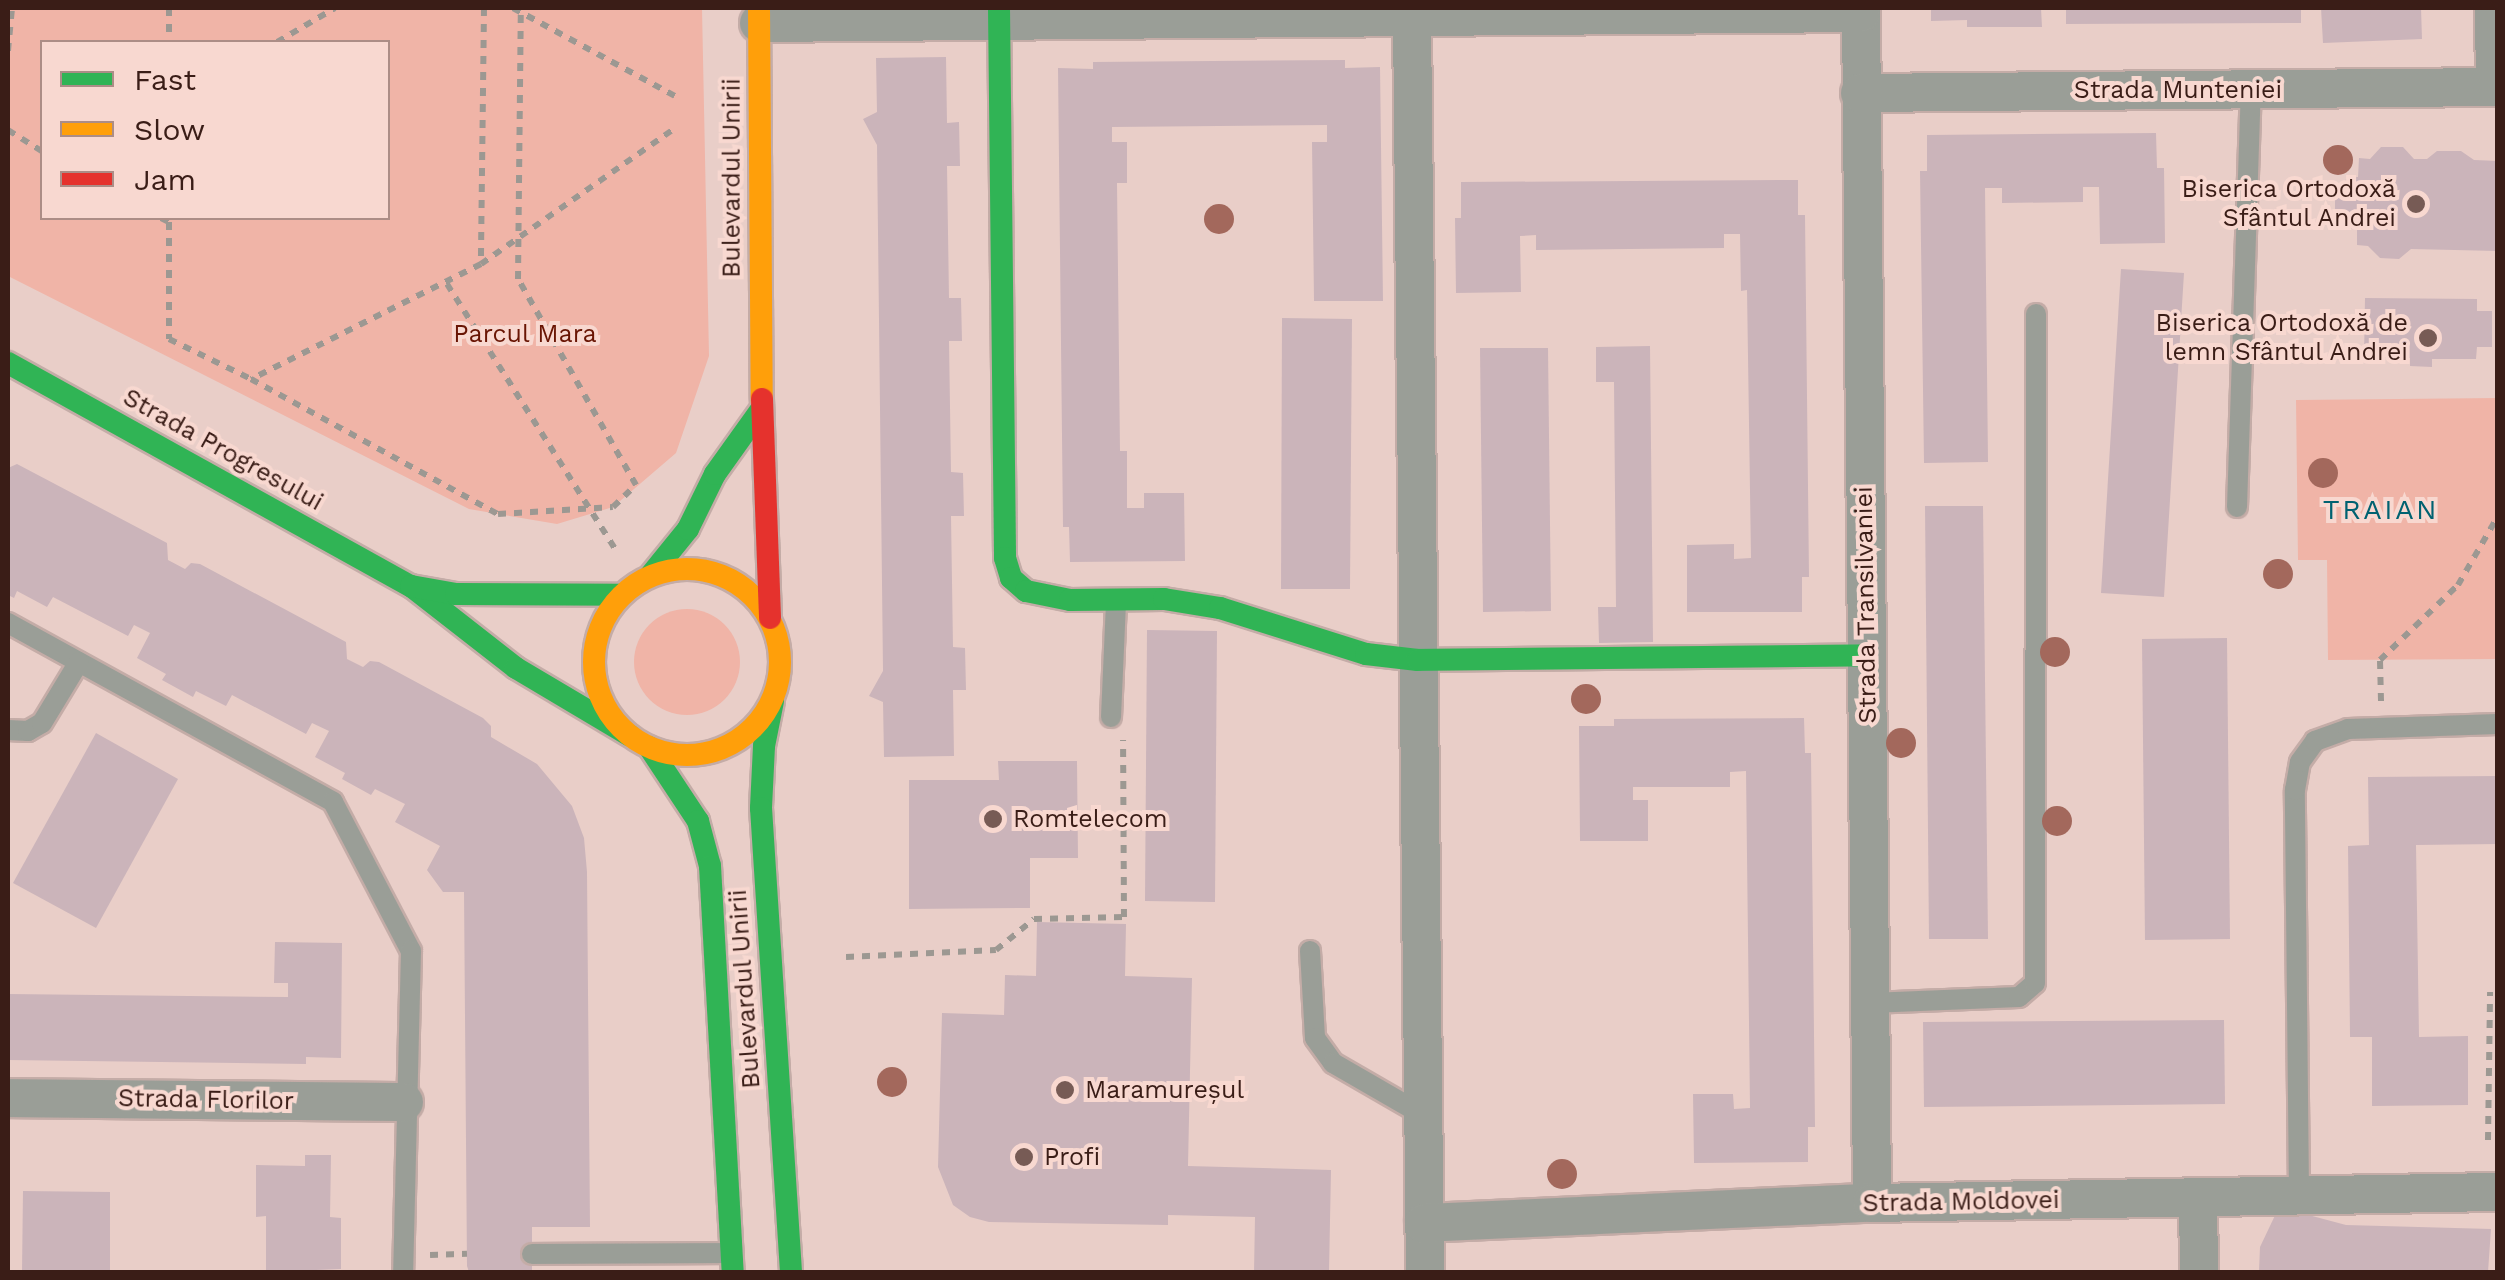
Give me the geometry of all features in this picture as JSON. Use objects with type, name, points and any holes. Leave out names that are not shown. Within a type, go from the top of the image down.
[{"type":"main road","points":[[999,14],[1005,558],[1011,578],[1026,591],[1070,600],[1164,599],[1220,608],[1366,654],[1418,660],[1866,655]]},
{"type":"main road","name":"Bulevardul Unirii","points":[[759,15],[762,408],[769,498],[770,618]]},
{"type":"main road","name":"Strada Progresului","points":[[8,363],[411,586],[516,668],[639,741]]},
{"type":"main road","name":"Bulevardul Unirii","points":[[734,1263],[710,866],[698,821],[600,694],[594,668],[596,641],[606,616],[622,595],[650,576],[688,529],[714,474],[762,408]]},
{"type":"main road","name":"Bulevardul Unirii","points":[[650,576],[691,570],[732,580],[754,596],[770,618],[780,645],[780,674],[772,701],[760,808],[791,1272]]},
{"type":"main road","name":"Strada Progresului","points":[[411,586],[456,594],[622,595]]},
{"type":"main road","points":[[639,741],[678,755],[720,748],[756,725],[772,701]]},
{"type":"street","name":"Strada Munteniei","points":[[1860,93],[2496,87],[2494,8]]},
{"type":"street","points":[[759,15],[1412,17],[1539,12],[1861,10]]},
{"type":"street","name":"Strada Transilvaniei","points":[[1861,10],[1872,1203]]},
{"type":"street","points":[[1412,17],[1425,1272]]},
{"type":"street","name":"Strada Florilor","points":[[8,1098],[404,1102]]},
{"type":"street","name":"Strada Moldovei","points":[[1424,1223],[1872,1203],[2498,1192]]},
{"type":"street","points":[[2198,1198],[2199,1272]]},
{"type":"lane","points":[[2237,507],[2251,90]]},
{"type":"lane","points":[[1870,1003],[2019,996],[2035,984],[2036,314]]},
{"type":"lane","points":[[1111,717],[1116,600]]},
{"type":"lane","points":[[8,622],[333,802],[410,951],[403,1272]]},
{"type":"lane","points":[[8,730],[28,731],[42,723],[78,662]]},
{"type":"lane","points":[[2299,1193],[2294,790],[2300,762],[2315,741],[2348,729],[2498,724]]},
{"type":"lane","points":[[1310,951],[1315,1038],[1333,1062],[1423,1115]]},
{"type":"lane","points":[[532,1254],[734,1263]]},
{"type":"path","points":[[8,51],[12,8]]},
{"type":"path","points":[[168,8],[169,40]]},
{"type":"path","points":[[279,40],[335,8]]},
{"type":"path","points":[[481,264],[484,8]]},
{"type":"path","points":[[513,8],[676,96]]},
{"type":"path","points":[[167,220],[169,339],[251,379],[498,514],[613,507],[636,485],[518,279],[521,11]]},
{"type":"path","points":[[251,379],[481,264],[674,129]]},
{"type":"path","points":[[8,130],[40,150]]},
{"type":"path","points":[[447,284],[615,549]]},
{"type":"path","points":[[2382,725],[2380,660],[2458,585],[2498,516]]},
{"type":"path","points":[[846,956],[996,950],[1034,919],[1124,917],[1124,742],[1111,717]]},
{"type":"path","points":[[2488,1140],[2490,992]]},
{"type":"green space","name":"Parcul Mara","points":[[8,8],[702,8],[709,356],[676,453],[613,507],[557,524],[469,509],[8,276]]},
{"type":"green space","points":[[2497,398],[2497,659],[2328,660],[2327,560],[2298,560],[2296,400]]},
{"type":"green space","points":[[687,609],[707,613],[724,625],[736,642],[740,662],[736,682],[724,699],[707,711],[687,715],[667,711],[650,699],[638,682],[634,662],[638,642],[650,625],[667,613]]},
{"type":"building","points":[[1931,8],[2041,8],[2042,27],[1967,27],[1967,20],[1931,21]]},
{"type":"building","points":[[2066,8],[2301,8],[2301,23],[2066,24]]},
{"type":"building","points":[[2321,8],[2421,8],[2422,39],[2323,43]]},
{"type":"building","points":[[946,57],[947,123],[959,122],[960,166],[947,166],[949,298],[961,298],[962,341],[949,341],[951,472],[963,473],[964,516],[951,516],[953,647],[965,648],[966,690],[953,690],[954,756],[884,757],[883,702],[869,696],[883,671],[877,145],[863,119],[877,112],[876,58]]},
{"type":"building","points":[[1345,60],[1345,68],[1380,67],[1383,301],[1314,301],[1312,142],[1327,142],[1327,125],[1112,127],[1112,142],[1127,142],[1127,183],[1117,183],[1120,451],[1127,451],[1127,508],[1144,508],[1144,493],[1184,493],[1185,561],[1070,562],[1069,527],[1063,527],[1058,68],[1093,69],[1093,62]]},
{"type":"building","points":[[2156,133],[2157,168],[2164,168],[2165,243],[2100,244],[2099,187],[2083,187],[2083,202],[2002,203],[2002,188],[1985,188],[1988,462],[1924,463],[1920,171],[1927,171],[1927,135]]},
{"type":"building","name":"Biserica Ortodoxă Sfântul Andrei","points":[[2381,147],[2403,147],[2414,159],[2427,159],[2437,151],[2461,151],[2474,160],[2498,161],[2498,251],[2411,249],[2399,259],[2380,258],[2368,246],[2357,245],[2357,229],[2349,229],[2335,214],[2335,193],[2348,177],[2358,177],[2359,158],[2370,159]]},
{"type":"building","points":[[1798,180],[1798,215],[1805,215],[1809,577],[1802,577],[1802,612],[1687,612],[1687,545],[1734,544],[1734,559],[1751,558],[1747,290],[1741,291],[1740,234],[1724,234],[1724,248],[1536,250],[1536,235],[1520,236],[1521,292],[1456,293],[1455,218],[1461,218],[1461,182]]},
{"type":"building","points":[[2121,269],[2184,273],[2164,597],[2101,593]]},
{"type":"building","name":"Biserica Ortodoxă de lemn Sfântul Andrei","points":[[2365,298],[2477,299],[2477,311],[2492,311],[2492,347],[2477,347],[2476,359],[2432,359],[2432,367],[2410,366],[2410,358],[2364,358]]},
{"type":"building","points":[[1282,318],[1352,319],[1350,589],[1281,589]]},
{"type":"building","points":[[1650,346],[1653,642],[1599,643],[1598,607],[1616,607],[1614,382],[1596,382],[1596,347]]},
{"type":"building","points":[[1480,348],[1548,348],[1551,611],[1483,612]]},
{"type":"building","points":[[17,464],[167,543],[168,560],[185,569],[191,563],[200,564],[346,642],[347,659],[363,667],[370,661],[379,662],[483,718],[491,726],[491,737],[537,764],[572,806],[584,838],[587,872],[590,1227],[532,1227],[532,1272],[469,1272],[467,1266],[464,892],[443,892],[427,870],[440,846],[395,822],[405,804],[375,789],[371,795],[342,779],[345,773],[315,757],[329,731],[312,723],[306,734],[232,695],[226,706],[196,691],[193,697],[162,680],[166,674],[137,658],[150,633],[134,625],[128,636],[53,597],[47,607],[17,591],[14,598],[8,595],[8,468]]},
{"type":"building","points":[[1925,506],[1983,506],[1988,939],[1929,939]]},
{"type":"building","points":[[1147,630],[1217,631],[1215,902],[1145,901]]},
{"type":"building","points":[[2227,638],[2230,939],[2145,940],[2142,639]]},
{"type":"building","points":[[1804,718],[1805,753],[1811,753],[1815,1127],[1808,1127],[1808,1162],[1694,1163],[1693,1094],[1733,1094],[1734,1109],[1750,1108],[1746,771],[1730,772],[1730,787],[1633,787],[1633,800],[1648,800],[1648,841],[1580,841],[1579,726],[1614,726],[1614,719]]},
{"type":"building","points":[[96,733],[178,779],[96,928],[13,883]]},
{"type":"building","name":"Romtelecom","points":[[998,761],[1077,761],[1078,858],[1030,858],[1030,908],[909,909],[909,780],[999,780]]},
{"type":"building","points":[[2498,776],[2498,844],[2416,845],[2419,1037],[2468,1036],[2468,1105],[2372,1106],[2372,1037],[2350,1037],[2348,846],[2369,845],[2368,777]]},
{"type":"building","name":"Maramureșul","points":[[1037,922],[1126,924],[1125,976],[1192,978],[1188,1166],[1331,1170],[1329,1272],[1254,1272],[1255,1217],[1168,1215],[1168,1225],[989,1222],[970,1217],[953,1205],[938,1167],[942,1013],[1004,1015],[1005,975],[1036,976]]},
{"type":"building","points":[[275,942],[342,943],[341,1058],[306,1057],[306,1064],[8,1060],[8,994],[288,997],[288,983],[274,983]]},
{"type":"building","points":[[2224,1020],[2225,1104],[1924,1107],[1923,1022]]},
{"type":"building","points":[[305,1155],[331,1155],[330,1217],[341,1218],[341,1269],[266,1272],[266,1216],[256,1217],[256,1165],[305,1166]]},
{"type":"building","points":[[23,1191],[110,1192],[110,1272],[22,1272]]},
{"type":"building","points":[[2279,1207],[2346,1225],[2491,1229],[2488,1272],[2259,1272],[2260,1247]]},
{"type":"traffic: fast","points":[[999,8],[1005,558],[1011,578],[1026,591],[1070,600],[1164,599],[1220,608],[1366,654],[1418,660],[1866,655]]},
{"type":"traffic: fast","points":[[8,363],[411,586],[516,668],[629,735]]},
{"type":"traffic: fast","points":[[650,576],[688,529],[715,474],[762,408]]},
{"type":"traffic: fast","points":[[411,586],[456,594],[622,595]]},
{"type":"traffic: fast","points":[[773,701],[764,746],[761,808],[791,1272]]},
{"type":"traffic: fast","points":[[649,747],[698,821],[710,866],[733,1272]]},
{"type":"traffic: slow","points":[[759,8],[762,399]]},
{"type":"traffic: slow","points":[[687,569],[723,576],[753,596],[773,626],[780,662],[773,698],[753,728],[723,748],[687,755],[651,748],[621,728],[601,698],[594,662],[601,626],[621,596],[651,576],[687,569]]},
{"type":"traffic: jam","points":[[762,399],[770,618]]},
{"type":"place","name":"Biserica Ortodoxă Sfântul Andrei","points":[[2416,204]]},
{"type":"place","name":"Biserica Ortodoxă de lemn Sfântul Andrei","points":[[2428,338]]},
{"type":"place","name":"Romtelecom","points":[[993,819]]},
{"type":"place","name":"Maramureșul","points":[[1065,1090]]},
{"type":"place","name":"Profi","points":[[1024,1157]]},
{"type":"district","name":"TRAIAN","points":[[2381,510]]}]
